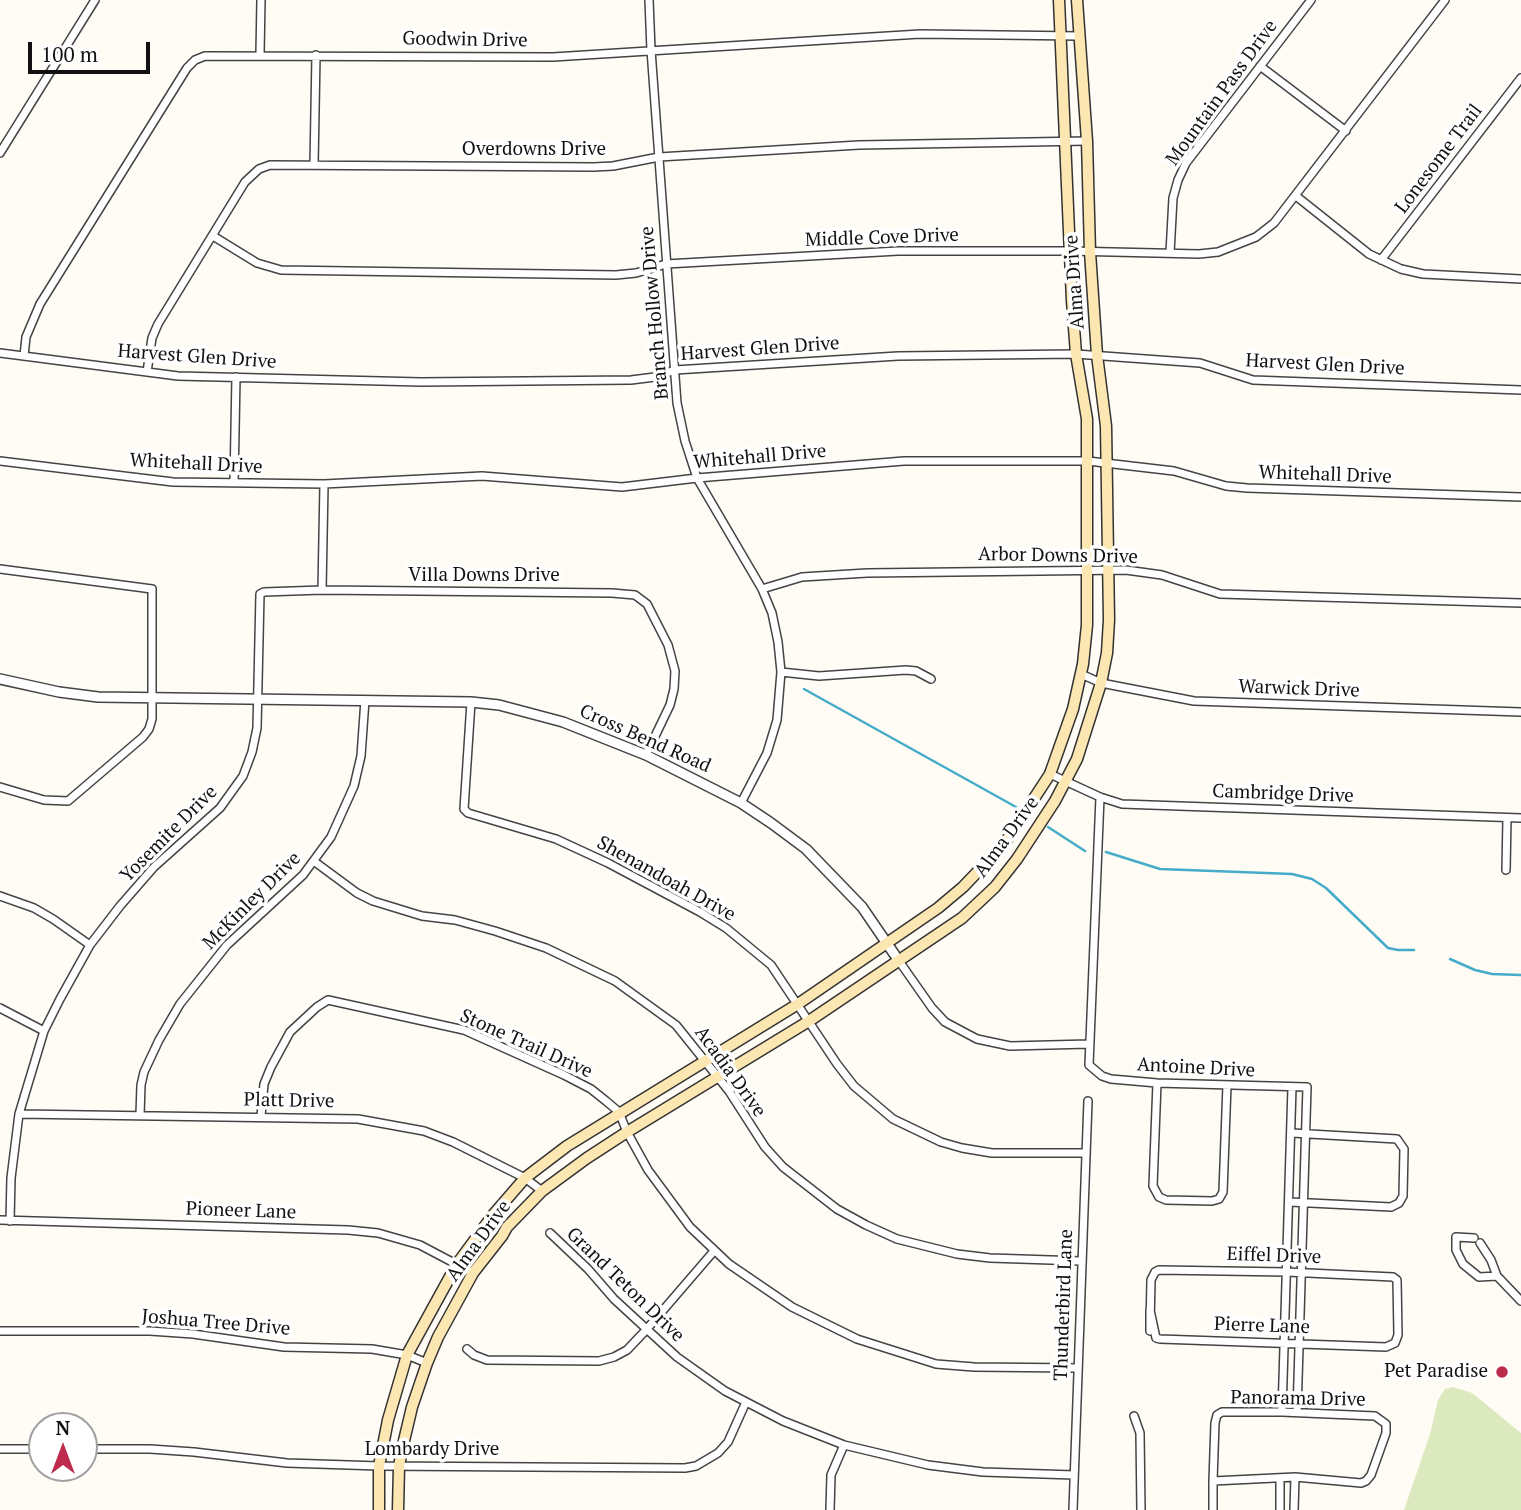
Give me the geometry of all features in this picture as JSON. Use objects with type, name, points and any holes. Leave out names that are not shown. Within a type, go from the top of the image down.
[{"type":"main road","name":"Alma Drive","points":[[379,1510],[379,1466],[393,1398],[407,1355],[457,1264],[493,1215],[525,1178],[619,1112],[798,1004],[938,908],[1005,843],[1050,774],[1073,709],[1081,674],[1087,625],[1087,419],[1076,354],[1069,251],[1059,0]]},
{"type":"main road","name":"Alma Drive","points":[[398,1510],[399,1466],[412,1407],[438,1337],[473,1273],[507,1227],[542,1191],[626,1132],[809,1021],[962,918],[995,887],[1027,845],[1065,782],[1081,748],[1101,683],[1107,653],[1108,571],[1106,426],[1097,355],[1077,0]]},
{"type":"street","points":[[0,153],[95,0]]},
{"type":"street","points":[[260,54],[261,0]]},
{"type":"street","name":"Branch Hollow Drive","points":[[649,0],[677,403],[697,478],[762,589],[772,613],[778,642],[780,703],[775,729],[767,753],[741,803]]},
{"type":"street","name":"Mountain Pass Drive","points":[[1170,253],[1173,198],[1186,163],[1311,0]]},
{"type":"street","name":"Middle Cove Drive","points":[[213,236],[257,263],[281,271],[616,275],[636,273],[666,264],[898,251],[1199,254],[1235,247],[1274,223],[1445,0]]},
{"type":"street","name":"Goodwin Drive","points":[[24,356],[26,337],[40,304],[187,68],[205,55],[552,57],[920,34],[1079,36]]},
{"type":"street","points":[[314,165],[316,55]]},
{"type":"street","points":[[1260,66],[1346,131]]},
{"type":"street","name":"Lonesome Trail","points":[[1381,260],[1521,78]]},
{"type":"street","name":"Overdowns Drive","points":[[147,372],[152,338],[158,324],[246,182],[259,169],[270,165],[594,167],[659,157],[859,145],[1087,141]]},
{"type":"street","points":[[1296,196],[1381,260],[1401,269],[1423,274],[1521,279]]},
{"type":"street","name":"Harvest Glen Drive","points":[[0,353],[147,372],[421,382],[631,380],[655,377],[675,370],[898,356],[1076,354],[1200,363],[1253,380],[1521,390]]},
{"type":"street","points":[[234,483],[236,377]]},
{"type":"street","name":"Whitehall Drive","points":[[0,461],[148,480],[324,484],[482,476],[622,487],[904,461],[1088,461],[1174,471],[1226,486],[1247,488],[1521,497]]},
{"type":"street","points":[[322,590],[324,484]]},
{"type":"street","points":[[0,569],[152,589],[152,719],[143,737],[68,801],[44,800],[0,787]]},
{"type":"street","name":"Arbor Downs Drive","points":[[762,589],[802,577],[867,573],[1126,570],[1162,575],[1220,594],[1521,603]]},
{"type":"street","name":"Villa Downs Drive","points":[[258,699],[260,594],[264,592],[322,590],[635,595],[647,604],[672,654],[675,671],[670,705],[646,755]]},
{"type":"street","points":[[781,672],[818,676],[906,670],[916,671],[931,679]]},
{"type":"street","name":"Warwick Drive","points":[[1081,674],[1101,683],[1194,701],[1521,712]]},
{"type":"street","name":"Cross Bend Road","points":[[0,679],[59,692],[98,697],[471,702],[499,705],[563,722],[646,755],[741,803],[806,849],[862,907],[932,1008],[945,1021],[977,1039],[1010,1046],[1089,1044]]},
{"type":"street","name":"Yosemite Drive","points":[[10,1221],[11,1178],[19,1114],[44,1031],[90,946],[120,906],[154,867],[220,808],[243,776],[257,728],[258,699]]},
{"type":"street","name":"McKinley Drive","points":[[140,1115],[144,1072],[180,1004],[227,945],[285,894],[315,862],[331,837],[354,786],[361,756],[365,700]]},
{"type":"street","name":"Shenandoah Drive","points":[[471,702],[464,809],[468,813],[556,839],[608,863],[726,928],[771,965],[854,1086],[893,1119],[916,1131],[962,1148],[992,1153],[1086,1153]]},
{"type":"street","name":"Cambridge Drive","points":[[1050,774],[1122,804],[1521,818]]},
{"type":"street","points":[[1089,1044],[1100,797]]},
{"type":"street","points":[[1506,870],[1507,818]]},
{"type":"street","name":"Acadia Drive","points":[[315,862],[373,901],[422,916],[455,920],[495,930],[546,948],[615,981],[677,1025],[718,1077],[765,1147],[783,1167],[837,1209],[866,1225],[897,1239],[957,1254],[990,1258],[1081,1261]]},
{"type":"street","points":[[0,896],[34,908],[90,946]]},
{"type":"street","name":"Stone Trail Drive","points":[[261,1116],[264,1084],[290,1032],[328,1000],[464,1030],[591,1089],[619,1112]]},
{"type":"street","points":[[0,1009],[44,1031]]},
{"type":"street","name":"Antoine Drive","points":[[1089,1044],[1089,1065],[1102,1076],[1111,1079],[1227,1086],[1307,1087],[1307,1111]]},
{"type":"street","points":[[1157,1083],[1155,1193],[1166,1200],[1212,1201],[1219,1199],[1223,1192],[1227,1086]]},
{"type":"street","points":[[1282,1412],[1292,1087]]},
{"type":"street","name":"Thunderbird Lane","points":[[1073,1510],[1088,1101]]},
{"type":"street","points":[[1292,1110],[1307,1111],[1297,1412]]},
{"type":"street","points":[[619,1112],[626,1132],[690,1227],[713,1251],[792,1307],[857,1339],[897,1354],[936,1364],[1078,1368]]},
{"type":"street","name":"Platt Drive","points":[[19,1114],[358,1119],[405,1126],[453,1142],[525,1178],[542,1191]]},
{"type":"street","points":[[1290,1202],[1391,1207],[1399,1203],[1403,1196],[1404,1149],[1402,1144],[1392,1138],[1292,1133]]},
{"type":"street","points":[[1291,1171],[1305,1171]]},
{"type":"street","name":"Pioneer Lane","points":[[0,1220],[377,1233],[409,1241],[473,1273]]},
{"type":"street","name":"Grand Teton Drive","points":[[550,1233],[646,1330],[700,1374],[783,1421],[844,1445],[928,1465],[983,1472],[1074,1475]]},
{"type":"street","points":[[1497,1276],[1479,1277],[1463,1264],[1456,1250],[1456,1237],[1477,1240],[1491,1259],[1497,1276],[1521,1301]]},
{"type":"street","points":[[1288,1245],[1303,1246]]},
{"type":"street","points":[[467,1349],[487,1360],[599,1361],[614,1357],[627,1350],[646,1330],[713,1251]]},
{"type":"street","name":"Eiffel Drive","points":[[1150,1310],[1151,1280],[1155,1272],[1164,1269],[1393,1277],[1397,1280],[1398,1335],[1395,1343]]},
{"type":"street","name":"Pierre Lane","points":[[1150,1310],[1156,1338],[1160,1339],[1386,1347],[1395,1343]]},
{"type":"street","name":"Joshua Tree Drive","points":[[0,1331],[150,1331],[193,1334],[284,1347],[372,1349],[407,1355],[428,1363]]},
{"type":"street","name":"Lombardy Drive","points":[[98,1449],[150,1449],[287,1463],[379,1466],[696,1466],[718,1453],[728,1442],[746,1402]]},
{"type":"street","name":"Panorama Drive","points":[[1213,1481],[1217,1415],[1227,1410],[1379,1418],[1386,1423],[1386,1433],[1371,1475],[1366,1481],[1361,1483],[1295,1477]]},
{"type":"street","points":[[1133,1416],[1140,1433],[1141,1510]]},
{"type":"street","points":[[830,1510],[831,1475],[844,1445]]},
{"type":"street","points":[[0,1449],[28,1449]]},
{"type":"street","points":[[1213,1510],[1213,1481],[1295,1477],[1294,1509],[1280,1509],[1280,1478]]},
{"type":"green space","points":[[1453,1387],[1472,1393],[1521,1433],[1521,1510],[1404,1510],[1430,1434],[1438,1400],[1445,1389]]},
{"type":"waterway","points":[[804,689],[1016,807]]},
{"type":"waterway","points":[[1048,827],[1085,851]]},
{"type":"waterway","points":[[1106,852],[1160,869],[1292,874],[1312,879],[1326,888],[1388,948],[1414,950]]},
{"type":"waterway","points":[[1450,959],[1492,974],[1521,975]]},
{"type":"place","name":"Pet Paradise","points":[[1502,1372]]}]
